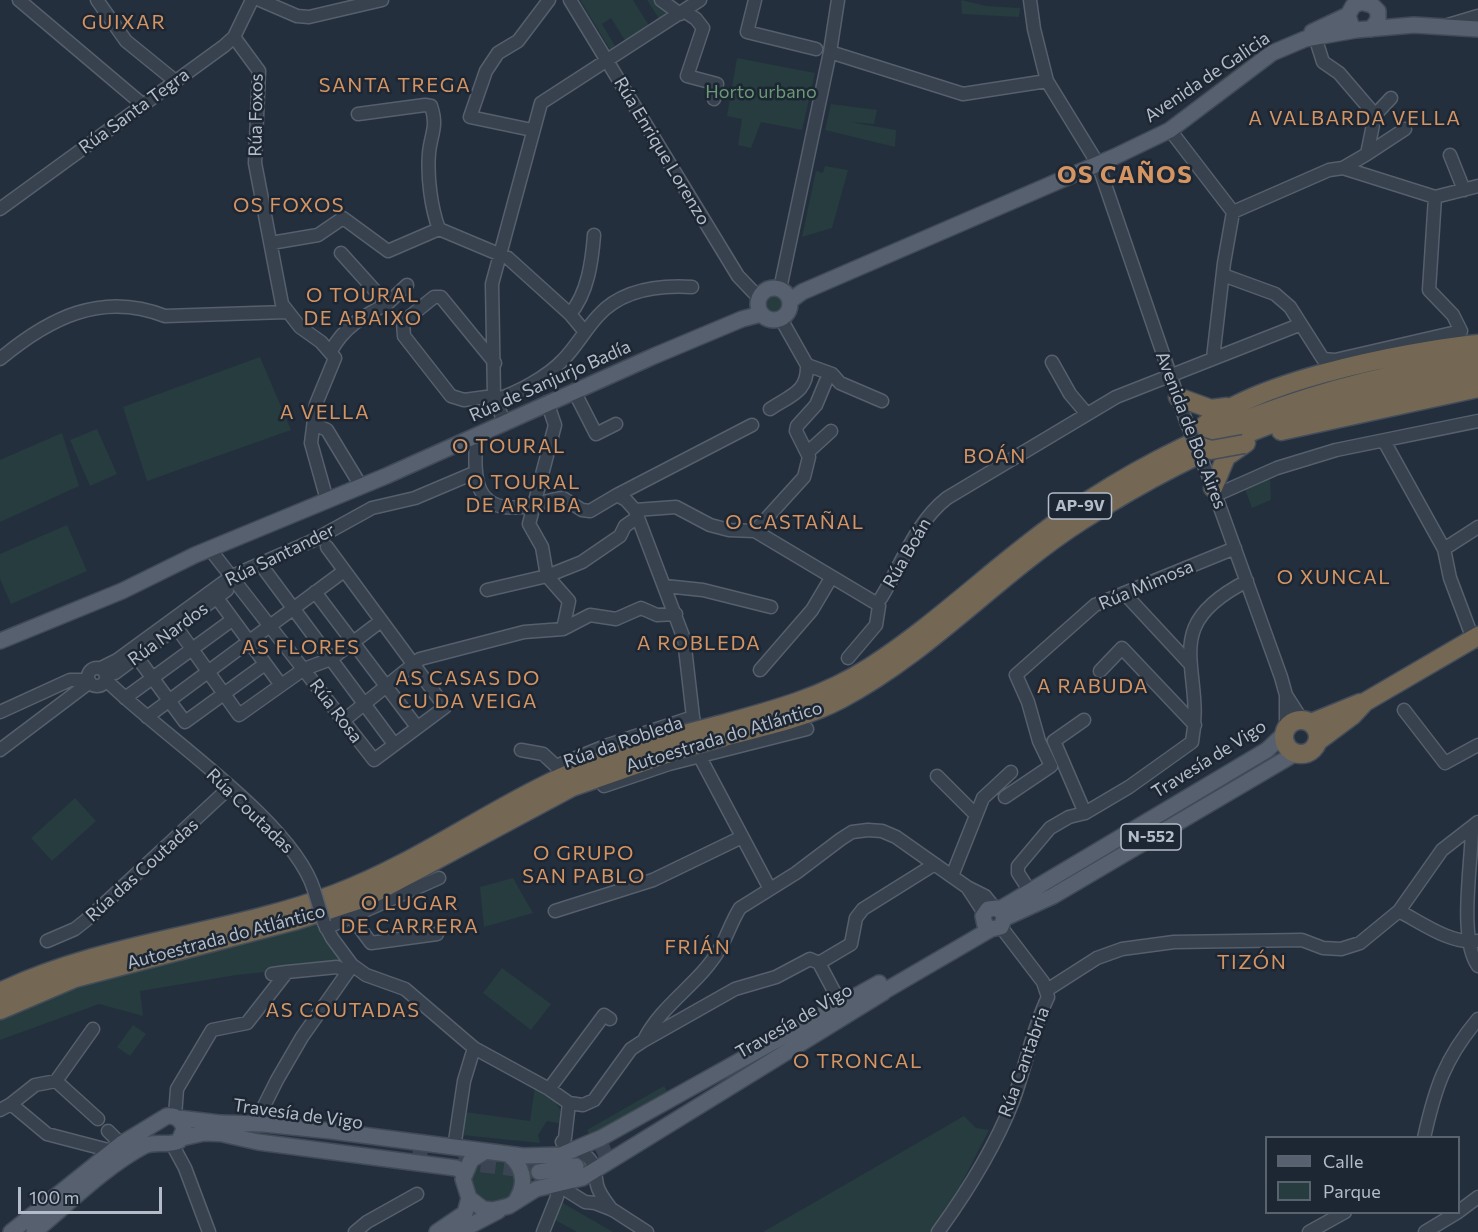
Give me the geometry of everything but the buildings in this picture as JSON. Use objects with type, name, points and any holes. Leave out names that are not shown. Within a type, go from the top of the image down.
[{"type":"highway","points":[[1478,344],[1430,349],[1346,368],[1291,384],[1232,407],[1209,419],[1191,435],[1211,450],[1244,444],[1289,429],[1478,388]]},
{"type":"highway","name":"Autoestrada do Atlántico","points":[[722,731],[810,697],[869,668],[1068,514],[1182,446],[1248,417],[1341,386],[1398,373],[1478,360]]},
{"type":"highway","name":"Autoestrada do Atlántico","points":[[0,993],[69,965],[123,948],[293,907],[334,894],[407,862],[539,788],[628,751],[679,742],[722,731],[786,721],[818,709],[877,678],[911,655],[1026,561],[1081,521],[1154,477],[1220,443],[1325,405],[1393,387],[1478,374]]},
{"type":"highway","points":[[1178,397],[1211,409],[1232,407]]},
{"type":"highway","points":[[1215,492],[1226,457],[1244,444]]},
{"type":"highway","name":"N-552","points":[[1285,732],[1293,722],[1307,721],[1347,706],[1365,702],[1476,639]]},
{"type":"highway","points":[[1318,741],[1353,715],[1365,702]]},
{"type":"highway","points":[[1307,721],[1317,730],[1318,741]]},
{"type":"highway","points":[[1285,732],[1286,744],[1296,753]]},
{"type":"highway","name":"N-552","points":[[1296,753],[1312,750],[1318,741]]},
{"type":"highway","name":"Autoestrada do Atlántico","points":[[0,1010],[75,978],[297,920],[357,901],[572,787],[679,742]]},
{"type":"main road","name":"Avenida de Galicia","points":[[1310,38],[1315,29],[1362,5],[1414,25]]},
{"type":"main road","points":[[1362,5],[1378,20],[1364,29],[1351,25],[1362,5]]},
{"type":"main road","name":"Avenida de Galicia","points":[[1098,164],[1170,130],[1272,53],[1310,38],[1364,29],[1414,25],[1448,25],[1478,29]]},
{"type":"main road","name":"Rúa de Sanjurjo Badía","points":[[0,641],[122,591],[209,548],[361,486],[476,436],[546,402],[742,319],[759,305],[765,291],[789,294],[1098,164]]},
{"type":"main road","points":[[781,319],[789,312],[789,294]]},
{"type":"main road","name":"Rúa de Sanjurjo Badía","points":[[759,305],[770,320],[781,319]]},
{"type":"main road","name":"Travesía de Vigo","points":[[616,1144],[881,987],[956,938],[994,917],[1029,890],[1268,750],[1285,732]]},
{"type":"main road","name":"Travesía de Vigo","points":[[994,917],[1053,896],[1296,753]]},
{"type":"main road","name":"N-552","points":[[508,1154],[575,1159],[836,1005],[881,987]]},
{"type":"main road","name":"N-552","points":[[517,1199],[536,1189],[573,1182],[597,1169],[612,1157],[738,1084],[881,987]]},
{"type":"main road","points":[[11,1232],[116,1148],[157,1124],[163,1118],[176,1117],[184,1129],[173,1141],[158,1137],[157,1124]]},
{"type":"main road","name":"Travesía de Vigo","points":[[176,1117],[219,1128],[413,1153]]},
{"type":"main road","points":[[219,1128],[263,1124],[453,1155]]},
{"type":"main road","points":[[219,1128],[258,1142],[456,1168],[464,1172]]},
{"type":"main road","name":"Travesía de Vigo","points":[[34,1232],[133,1153],[153,1143],[173,1141],[219,1128]]},
{"type":"main road","points":[[431,1156],[500,1151],[508,1154],[520,1167],[523,1184],[517,1199],[462,1231]]},
{"type":"main road","points":[[484,1152],[471,1160],[464,1172],[464,1187],[469,1198],[483,1209],[501,1209]]},
{"type":"main road","points":[[538,1170],[575,1159]]},
{"type":"main road","points":[[437,1232],[465,1213],[469,1198]]},
{"type":"street","points":[[19,0],[142,104]]},
{"type":"street","points":[[97,0],[126,41],[174,80]]},
{"type":"street","name":"Rúa Santa Tegra","points":[[0,209],[234,37],[252,0]]},
{"type":"street","points":[[260,0],[297,16],[309,17],[382,0]]},
{"type":"street","points":[[532,130],[470,117],[486,71],[498,53],[518,41],[549,0]]},
{"type":"street","name":"Rúa Enrique Lorenzo","points":[[570,0],[738,276],[759,305]]},
{"type":"street","points":[[661,0],[696,19],[702,28],[687,76],[717,84],[714,99]]},
{"type":"street","points":[[504,422],[495,398],[492,284],[532,130],[545,98],[700,0]]},
{"type":"street","points":[[755,0],[747,32],[816,49]]},
{"type":"street","points":[[789,294],[838,0]]},
{"type":"street","name":"Avenida de Bos Aires","points":[[1030,0],[1034,29],[1047,81],[1098,164],[1191,435],[1215,492],[1286,695],[1307,721]]},
{"type":"street","name":"Avenida de Galicia","points":[[1448,25],[1478,16]]},
{"type":"street","name":"Rúa Foxos","points":[[234,37],[257,64],[260,71],[255,163],[282,304],[286,312]]},
{"type":"street","points":[[1310,38],[1323,62],[1339,73],[1375,115]]},
{"type":"street","points":[[830,52],[963,94],[1047,81]]},
{"type":"street","points":[[1367,154],[1375,115],[1391,98]]},
{"type":"street","points":[[358,114],[430,106],[436,122],[429,154],[434,215],[439,229]]},
{"type":"street","points":[[1233,212],[1329,170],[1343,168],[1406,129]]},
{"type":"street","points":[[1170,130],[1233,212],[1213,358]]},
{"type":"street","points":[[1450,155],[1464,190]]},
{"type":"street","points":[[1343,168],[1435,197],[1478,186]]},
{"type":"street","points":[[1223,275],[1275,294],[1290,307],[1299,325],[1323,359],[1335,360],[1461,331],[1453,315],[1429,290],[1435,197]]},
{"type":"street","points":[[271,243],[318,235],[344,218],[388,251],[439,229],[499,253],[570,314],[585,332]]},
{"type":"street","points":[[570,314],[577,306],[591,266],[594,235]]},
{"type":"street","points":[[341,253],[387,304]]},
{"type":"street","points":[[331,351],[338,339],[356,320],[387,304],[407,285]]},
{"type":"street","points":[[495,363],[441,297],[434,297],[403,322],[404,336],[451,396],[464,400],[495,398],[508,396],[563,361],[598,316],[617,300],[641,290],[665,287],[692,288]]},
{"type":"street","points":[[0,359],[15,346],[66,316],[101,306],[150,310],[165,316],[286,312],[331,351],[335,358],[316,404],[311,443],[327,500]]},
{"type":"street","points":[[781,319],[807,365],[813,370],[832,374],[840,383],[882,401]]},
{"type":"street","name":"Rúa Boán","points":[[848,658],[876,626],[878,602],[913,538],[935,507],[1116,397],[1299,325]]},
{"type":"street","points":[[1052,362],[1070,394],[1087,414]]},
{"type":"street","points":[[770,409],[803,388],[807,380],[807,365]]},
{"type":"street","points":[[755,531],[804,477],[808,466],[808,452],[796,431],[797,426],[816,405],[826,381]]},
{"type":"street","points":[[574,392],[597,434],[616,424]]},
{"type":"street","points":[[546,402],[555,425],[530,524],[542,547],[547,576],[569,601],[563,629]]},
{"type":"street","points":[[1215,492],[1277,468],[1336,450],[1478,421]]},
{"type":"street","points":[[314,424],[327,430],[361,486]]},
{"type":"street","points":[[476,436],[474,473],[482,493],[495,503],[512,507],[534,505],[563,498],[582,510],[590,511],[752,425]]},
{"type":"street","points":[[808,452],[831,431]]},
{"type":"street","points":[[1383,441],[1444,549],[1450,578],[1476,639]]},
{"type":"street","name":"Rúa Santander","points":[[104,674],[117,660],[232,576],[314,540],[372,508],[423,495],[474,473]]},
{"type":"street","name":"Rúa da Robleda","points":[[617,495],[626,500],[637,514],[676,614],[689,666],[693,717],[701,755],[770,889]]},
{"type":"street","points":[[487,590],[547,576],[582,562],[620,536],[625,526],[637,514],[676,507],[710,525],[729,530],[755,531],[831,578],[878,602]]},
{"type":"street","points":[[1444,549],[1478,526]]},
{"type":"street","points":[[264,569],[394,744],[444,706],[327,547]]},
{"type":"street","points":[[209,548],[232,576]]},
{"type":"street","name":"Rúa Mimosa","points":[[1005,797],[1051,766],[1039,741],[1028,702],[1016,675],[1095,605],[1235,548]]},
{"type":"street","points":[[147,717],[344,571]]},
{"type":"street","name":"Rúa Rosa","points":[[232,576],[374,760],[394,744]]},
{"type":"street","points":[[760,670],[812,610],[831,578]]},
{"type":"street","points":[[1029,890],[1018,873],[1020,863],[1050,828],[1069,816],[1085,813],[1129,787],[1192,742],[1195,725],[1189,663],[1190,642],[1198,619],[1221,597],[1247,581]]},
{"type":"street","points":[[665,586],[704,590],[771,607]]},
{"type":"street","name":"Rúa Nardos","points":[[104,674],[115,673],[227,590]]},
{"type":"street","points":[[315,592],[417,727]]},
{"type":"street","points":[[1124,593],[1189,663]]},
{"type":"street","points":[[217,598],[280,685]]},
{"type":"street","points":[[344,721],[387,688],[411,663],[437,653],[524,632],[563,629],[590,615],[616,619],[641,608],[657,615],[676,614]]},
{"type":"street","points":[[125,698],[232,620]]},
{"type":"street","points":[[177,628],[240,715],[304,669],[331,659],[381,621]]},
{"type":"street","points":[[1100,671],[1122,648],[1195,725]]},
{"type":"street","points":[[137,657],[185,722],[265,664]]},
{"type":"street","points":[[0,750],[89,681],[91,670],[104,674]]},
{"type":"street","name":"Rúa Coutadas","points":[[104,674],[125,698],[229,788],[295,853],[307,870],[327,930],[349,968],[405,989],[474,1048],[549,1089],[569,1103]]},
{"type":"street","points":[[0,712],[70,680],[89,681]]},
{"type":"street","name":"Avenida de Bos Aires","points":[[1285,732],[1286,695]]},
{"type":"street","points":[[1404,710],[1445,763],[1478,745]]},
{"type":"street","name":"Rúa da Robleda","points":[[521,750],[543,754],[556,766],[608,745],[693,717]]},
{"type":"street","points":[[1084,720],[1054,741],[1085,813]]},
{"type":"street","points":[[604,786],[701,755],[807,729]]},
{"type":"street","points":[[952,876],[983,798],[1011,772]]},
{"type":"street","points":[[937,776],[976,815]]},
{"type":"street","name":"Rúa das Coutadas","points":[[47,941],[75,929],[90,917],[229,788]]},
{"type":"street","points":[[1047,990],[1097,958],[1122,949],[1174,942],[1302,940],[1323,948],[1341,949],[1360,943],[1399,911],[1442,850],[1475,824]]},
{"type":"street","points":[[1475,824],[1474,941],[1478,966]]},
{"type":"street","name":"Rúa Cantabria","points":[[643,1041],[652,1023],[667,1005],[719,950],[728,927],[740,908],[852,832],[882,831],[967,887],[985,896],[994,917],[1047,990],[1048,997],[1035,1026],[1007,1115],[961,1200],[939,1232]]},
{"type":"street","points":[[555,911],[653,880],[742,837]]},
{"type":"street","points":[[819,963],[851,944],[856,918],[862,909],[935,864]]},
{"type":"street","points":[[327,930],[439,878]]},
{"type":"street","points":[[1399,911],[1439,933],[1474,941]]},
{"type":"street","points":[[353,919],[371,943],[437,934]]},
{"type":"street","points":[[562,1141],[565,1138],[569,1103],[583,1105],[594,1100],[631,1049],[735,989],[776,977],[810,959],[819,963],[836,995],[836,1005]]},
{"type":"street","points":[[263,1124],[262,1110],[270,1094],[302,1037],[349,968],[338,967],[272,974]]},
{"type":"street","points":[[176,1117],[177,1089],[212,1030],[247,1023],[287,972]]},
{"type":"street","points":[[549,1089],[604,1015],[610,1019]]},
{"type":"street","points":[[1424,1136],[1434,1093],[1455,1046],[1478,1019]]},
{"type":"street","points":[[93,1029],[56,1081],[35,1085],[5,1107],[47,1134],[116,1148]]},
{"type":"street","points":[[453,1155],[464,1081],[474,1048]]},
{"type":"street","points":[[56,1081],[98,1119]]},
{"type":"street","points":[[108,1131],[116,1148]]},
{"type":"street","points":[[173,1141],[209,1232]]},
{"type":"street","points":[[575,1159],[588,1156],[597,1169],[599,1190],[613,1210]]},
{"type":"street","points":[[543,1232],[557,1197],[558,1185],[585,1202],[613,1210],[647,1232]]},
{"type":"street","points":[[355,1232],[367,1222],[417,1194]]},
{"type":"street","points":[[1460,1210],[1478,1197]]},
{"type":"street","points":[[1308,1232],[1341,1214]]},
{"type":"street","points":[[1425,1232],[1455,1214]]},
{"type":"green space","points":[[580,0],[633,0],[650,27],[626,42],[611,18],[602,24],[616,48],[611,51]]},
{"type":"green space","points":[[647,0],[654,0],[671,14],[660,20]]},
{"type":"green space","points":[[961,0],[986,6],[1020,8],[1019,17],[962,14]]},
{"type":"green space","name":"Horto urbano","points":[[737,58],[815,73],[802,130],[761,122],[751,148],[738,145],[742,119],[727,116]]},
{"type":"green space","points":[[831,104],[877,110],[874,124],[850,122],[896,130],[895,147],[825,130]]},
{"type":"green space","points":[[825,166],[848,170],[832,228],[802,237],[816,171],[823,173]]},
{"type":"green space","points":[[774,294],[781,297],[784,304],[781,311],[774,314],[767,311],[764,304],[767,297]]},
{"type":"green space","points":[[260,357],[291,430],[147,481],[123,407]]},
{"type":"green space","points":[[97,429],[117,474],[90,486],[70,440]]},
{"type":"green space","points":[[62,433],[79,486],[0,522],[0,460]]},
{"type":"green space","points":[[1270,477],[1271,500],[1252,508],[1245,489]]},
{"type":"green space","points":[[67,525],[87,571],[11,604],[0,579],[0,554]]},
{"type":"green space","points":[[75,798],[96,821],[52,861],[31,838]]},
{"type":"green space","points":[[513,878],[533,913],[484,927],[480,887]]},
{"type":"green space","points":[[318,923],[323,937],[342,964],[236,975],[140,991],[143,1016],[99,1004],[0,1040],[0,1017],[56,995],[156,962]]},
{"type":"green space","points":[[502,968],[551,1004],[531,1030],[483,993]]},
{"type":"green space","points":[[133,1025],[146,1034],[130,1056],[117,1047]]},
{"type":"green space","points":[[664,1086],[667,1091],[590,1136],[587,1130]]},
{"type":"green space","points":[[535,1087],[555,1102],[561,1111],[563,1124],[547,1121],[538,1135],[540,1143],[462,1135],[465,1112],[530,1121]]},
{"type":"green space","points":[[964,1116],[976,1128],[989,1130],[954,1198],[931,1232],[763,1232]]},
{"type":"green space","points":[[494,1159],[503,1160],[510,1165],[515,1172],[515,1190],[510,1197],[503,1202],[494,1203],[485,1202],[478,1197],[473,1190],[472,1181],[473,1172],[478,1165],[485,1160]]},
{"type":"green space","points":[[561,1202],[613,1232],[577,1232],[555,1220]]},
{"type":"tunnel","points":[[575,1161],[615,1142]]},
{"type":"tunnel","points":[[413,1150],[431,1153]]},
{"type":"tunnel","points":[[458,1162],[539,1172]]},
{"type":"district","name":"GUIXAR","points":[[124,22]]},
{"type":"district","name":"SANTA TREGA","points":[[395,85]]},
{"type":"district","name":"A VALBARDA VELLA","points":[[1355,118]]},
{"type":"district","name":"OS CAÑOS","points":[[1125,175]]},
{"type":"district","name":"OS FOXOS","points":[[289,205]]},
{"type":"district","name":"O TOURAL DE ABAIXO","points":[[363,306]]},
{"type":"district","name":"A VELLA","points":[[325,412]]},
{"type":"district","name":"O TOURAL","points":[[509,446]]},
{"type":"district","name":"BOÁN","points":[[995,456]]},
{"type":"district","name":"O TOURAL DE ARRIBA","points":[[524,494]]},
{"type":"district","name":"O CASTAÑAL","points":[[795,522]]},
{"type":"district","name":"O XUNCAL","points":[[1334,577]]},
{"type":"district","name":"A ROBLEDA","points":[[699,643]]},
{"type":"district","name":"AS FLORES","points":[[301,647]]},
{"type":"district","name":"A RABUDA","points":[[1093,686]]},
{"type":"district","name":"AS CASAS DO CU DA VEIGA","points":[[468,690]]},
{"type":"district","name":"O GRUPO SAN PABLO","points":[[584,864]]},
{"type":"district","name":"O LUGAR DE CARRERA","points":[[410,914]]},
{"type":"district","name":"FRIÁN","points":[[698,947]]},
{"type":"district","name":"TIZÓN","points":[[1252,962]]},
{"type":"district","name":"AS COUTADAS","points":[[343,1010]]},
{"type":"district","name":"O TRONCAL","points":[[858,1061]]}]
